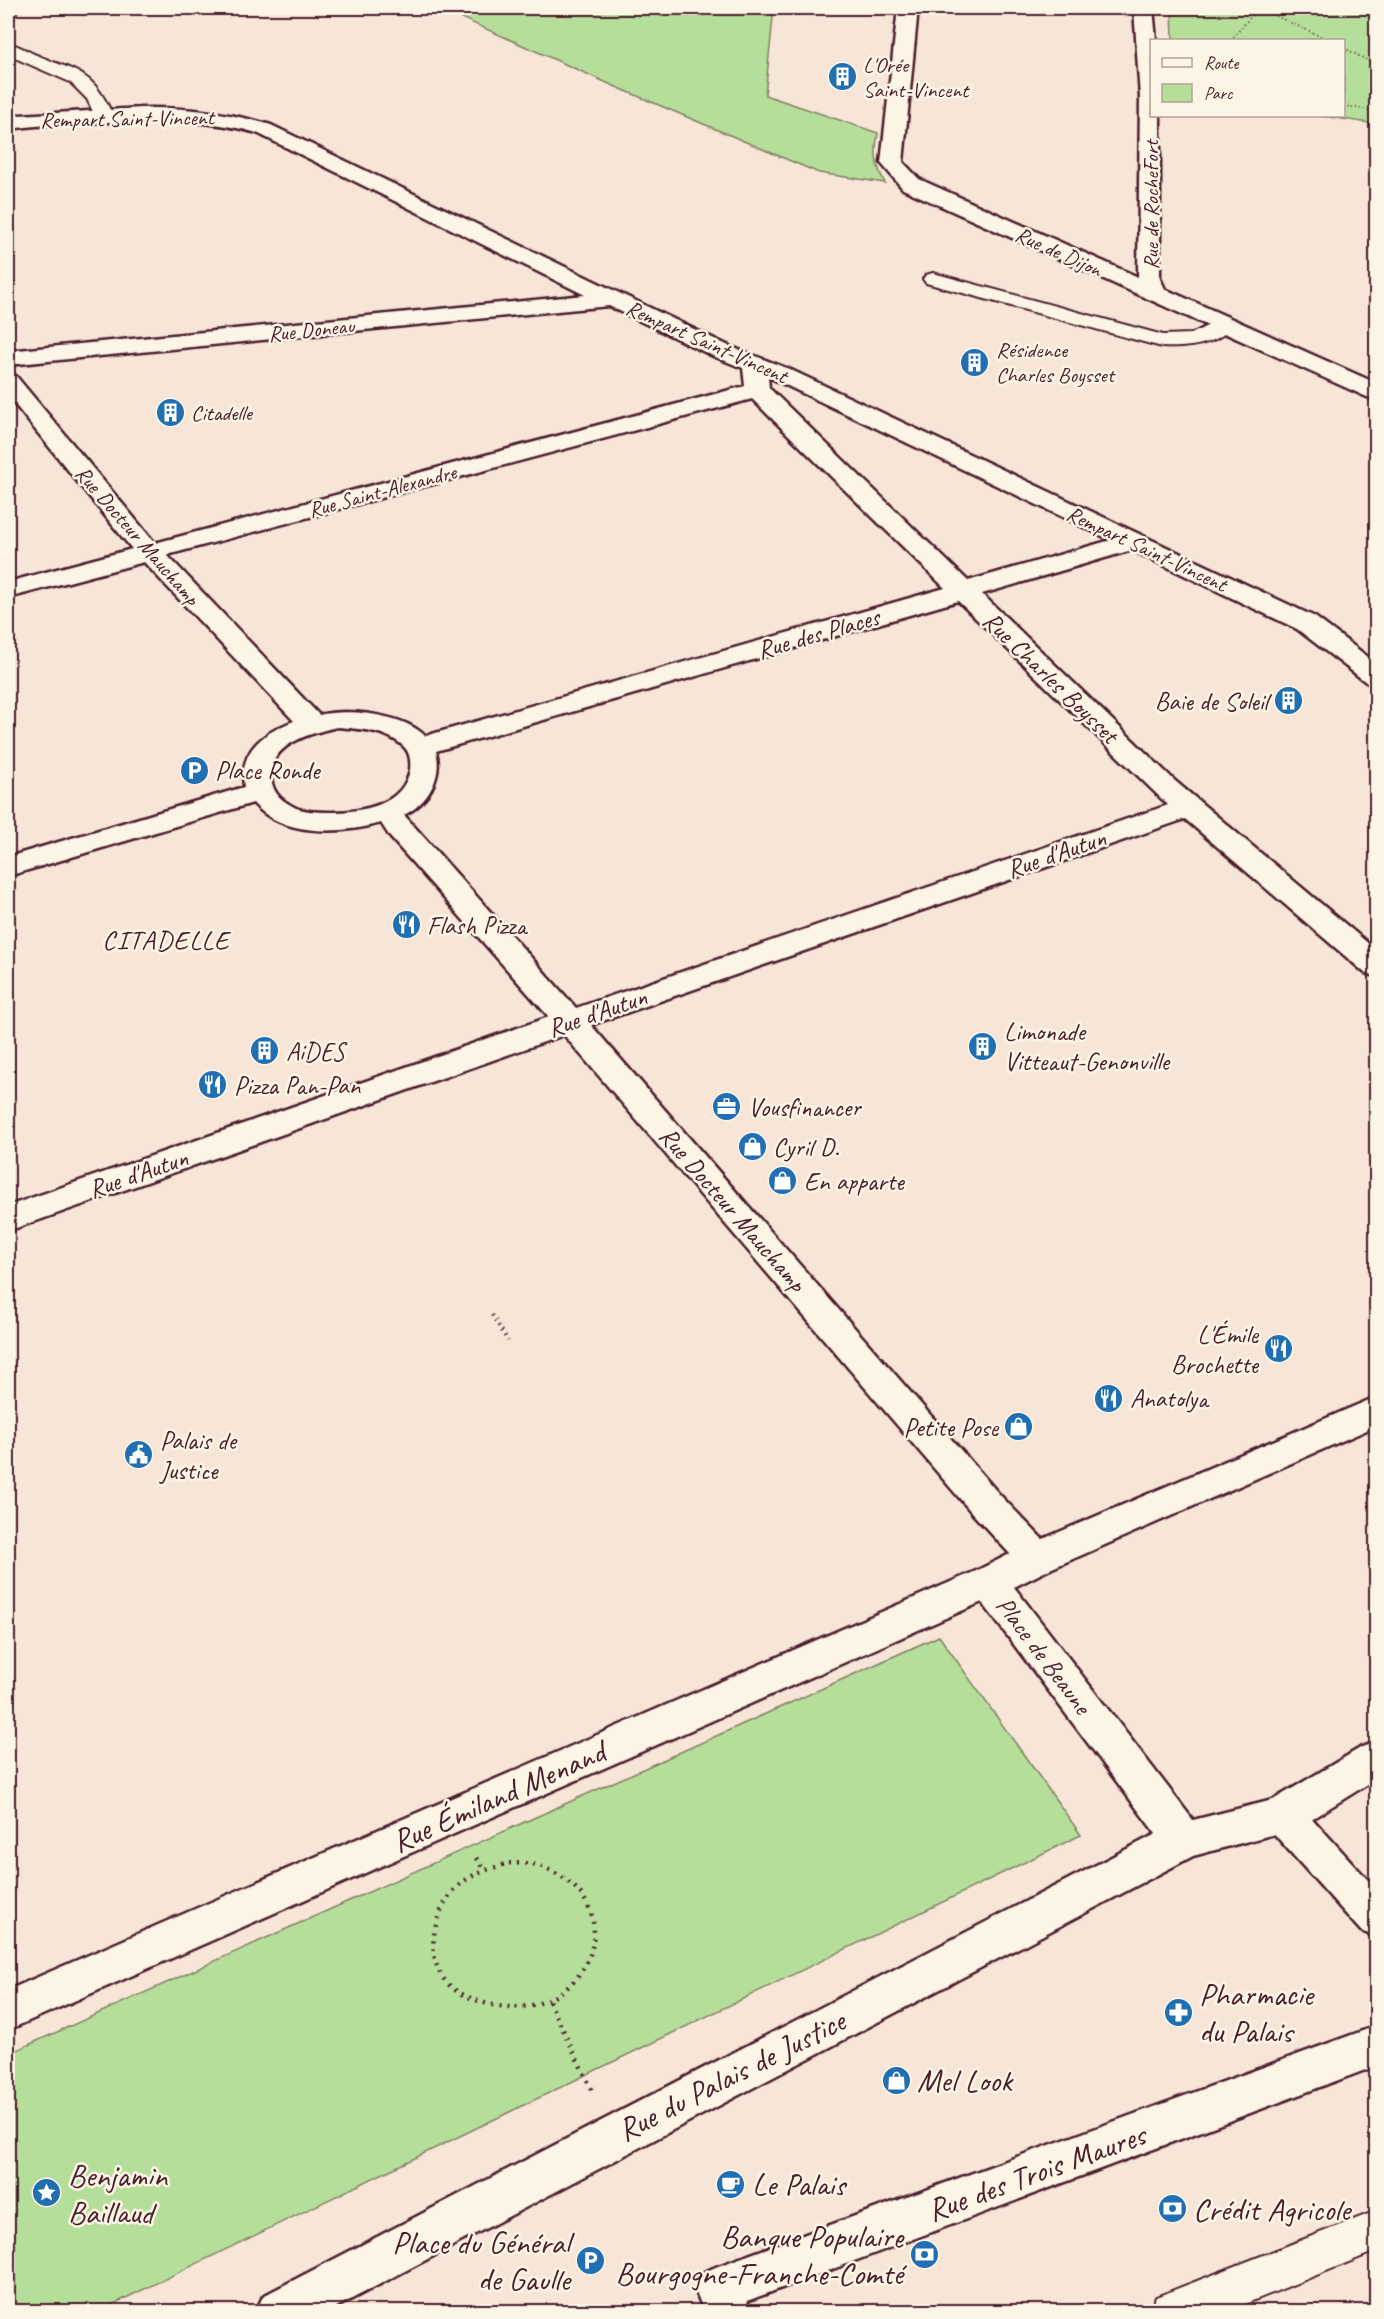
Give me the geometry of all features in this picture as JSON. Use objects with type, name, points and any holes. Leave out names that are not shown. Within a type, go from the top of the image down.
[{"type":"street","name":"Rue de Dijon","points":[[908,8],[892,163],[911,184],[1377,392]]},
{"type":"street","name":"Rue de RocheFort","points":[[1144,8],[1150,98],[1149,278],[1155,294]]},
{"type":"street","name":"Rempart Saint-Vincent","points":[[8,123],[37,119],[207,114],[235,119],[264,129],[614,299],[756,378],[792,379],[1306,623],[1377,676]]},
{"type":"street","name":"Rue Doneau","points":[[8,358],[614,299]]},
{"type":"street","name":"Rue Saint-Alexandre","points":[[8,590],[149,552],[756,378]]},
{"type":"street","name":"Rue Charles Boysset","points":[[756,378],[962,591],[1188,808],[1377,966]]},
{"type":"street","name":"Rue Docteur Mauchamp","points":[[8,381],[149,552],[312,724]]},
{"type":"street","name":"Rue des Places","points":[[419,747],[1133,542]]},
{"type":"street","points":[[337,719],[363,720],[386,725],[406,735],[419,747],[426,764],[422,781],[409,798],[387,811],[355,821],[338,823],[313,821],[290,815],[271,805],[259,792],[255,776],[258,760],[271,745],[289,733],[312,724],[337,719]]},
{"type":"street","points":[[8,867],[259,792]]},
{"type":"street","name":"Rue d'Autun","points":[[8,1219],[570,1021],[1188,808]]},
{"type":"street","name":"Rue Docteur Mauchamp","points":[[387,811],[400,831],[570,1021],[986,1503],[1037,1558]]},
{"type":"street","name":"Place de Beaune","points":[[1184,1840],[989,1582],[1037,1558],[1377,1411]]},
{"type":"street","name":"Rue Émiland Menand","points":[[8,2010],[989,1582]]},
{"type":"street","points":[[1184,1840],[1283,1815],[1377,1759]]},
{"type":"street","points":[[1283,1815],[1377,1918]]},
{"type":"street","name":"Rue du Palais de Justice","points":[[279,2312],[614,2135],[1184,1840]]},
{"type":"street","name":"Rue des Trois Maures","points":[[728,2312],[718,2289],[1377,2046]]},
{"type":"lane","points":[[8,48],[42,65],[72,74],[87,84],[98,98],[104,116]]},
{"type":"lane","points":[[933,279],[1162,341],[1185,342],[1205,338],[1223,324]]},
{"type":"lane","points":[[1171,2312],[1377,2231]]},
{"type":"path","points":[[1232,39],[1258,8],[1327,39]]},
{"type":"path","points":[[1345,49],[1377,65]]},
{"type":"path","points":[[1345,106],[1377,111]]},
{"type":"path","points":[[492,1315],[507,1341]]},
{"type":"path","points":[[509,1863],[535,1864],[559,1873],[578,1889],[591,1909],[596,1932],[592,1956],[580,1978],[561,1995],[549,2001],[535,2007],[507,2011],[480,2005],[457,1992],[441,1973],[433,1949],[434,1925],[444,1901],[462,1882],[484,1870],[509,1863]]},
{"type":"path","points":[[549,2001],[614,2135]]},
{"type":"green space","points":[[439,8],[774,8],[765,95],[878,133],[876,158],[885,183],[819,173],[614,86]]},
{"type":"green space","points":[[1172,8],[1376,8],[1376,124],[1329,117],[1345,117],[1345,39],[1173,39]]},
{"type":"green space","points":[[939,1636],[1081,1835],[99,2311],[8,2311],[8,2054]]},
{"type":"place","name":"L'Orée Saint-Vincent","points":[[842,77]]},
{"type":"place","name":"Résidence Charles Boysset","points":[[975,362]]},
{"type":"place","name":"Citadelle","points":[[170,412]]},
{"type":"place","name":"Baie de Soleil","points":[[1289,701]]},
{"type":"place","name":"Place Ronde","points":[[194,770]]},
{"type":"place","name":"Flash Pizza","points":[[406,925]]},
{"type":"place","name":"Limonade Vitteaut-Genonville","points":[[983,1046]]},
{"type":"place","name":"AiDES","points":[[265,1051]]},
{"type":"place","name":"Pizza Pan-Pan","points":[[213,1085]]},
{"type":"place","name":"Vousfinancer","points":[[727,1107]]},
{"type":"place","name":"Cyril D.","points":[[752,1147]]},
{"type":"place","name":"En apparte","points":[[783,1181]]},
{"type":"place","name":"L'Émile Brochette","points":[[1279,1349]]},
{"type":"place","name":"Anatolya","points":[[1109,1398]]},
{"type":"place","name":"Petite Pose","points":[[1019,1427]]},
{"type":"place","name":"Palais de Justice","points":[[139,1455]]},
{"type":"place","name":"Pharmacie du Palais","points":[[1178,2012]]},
{"type":"place","name":"Mel Look","points":[[896,2080]]},
{"type":"place","name":"Le Palais","points":[[731,2184]]},
{"type":"place","name":"Benjamin Baillaud","points":[[47,2193]]},
{"type":"place","name":"Crédit Agricole","points":[[1172,2209]]},
{"type":"place","name":"Banque Populaire Bourgogne-Franche-Comté","points":[[924,2254]]},
{"type":"place","name":"Place du Général de Gaulle","points":[[591,2260]]},
{"type":"district","name":"CITADELLE","points":[[166,940]]}]
